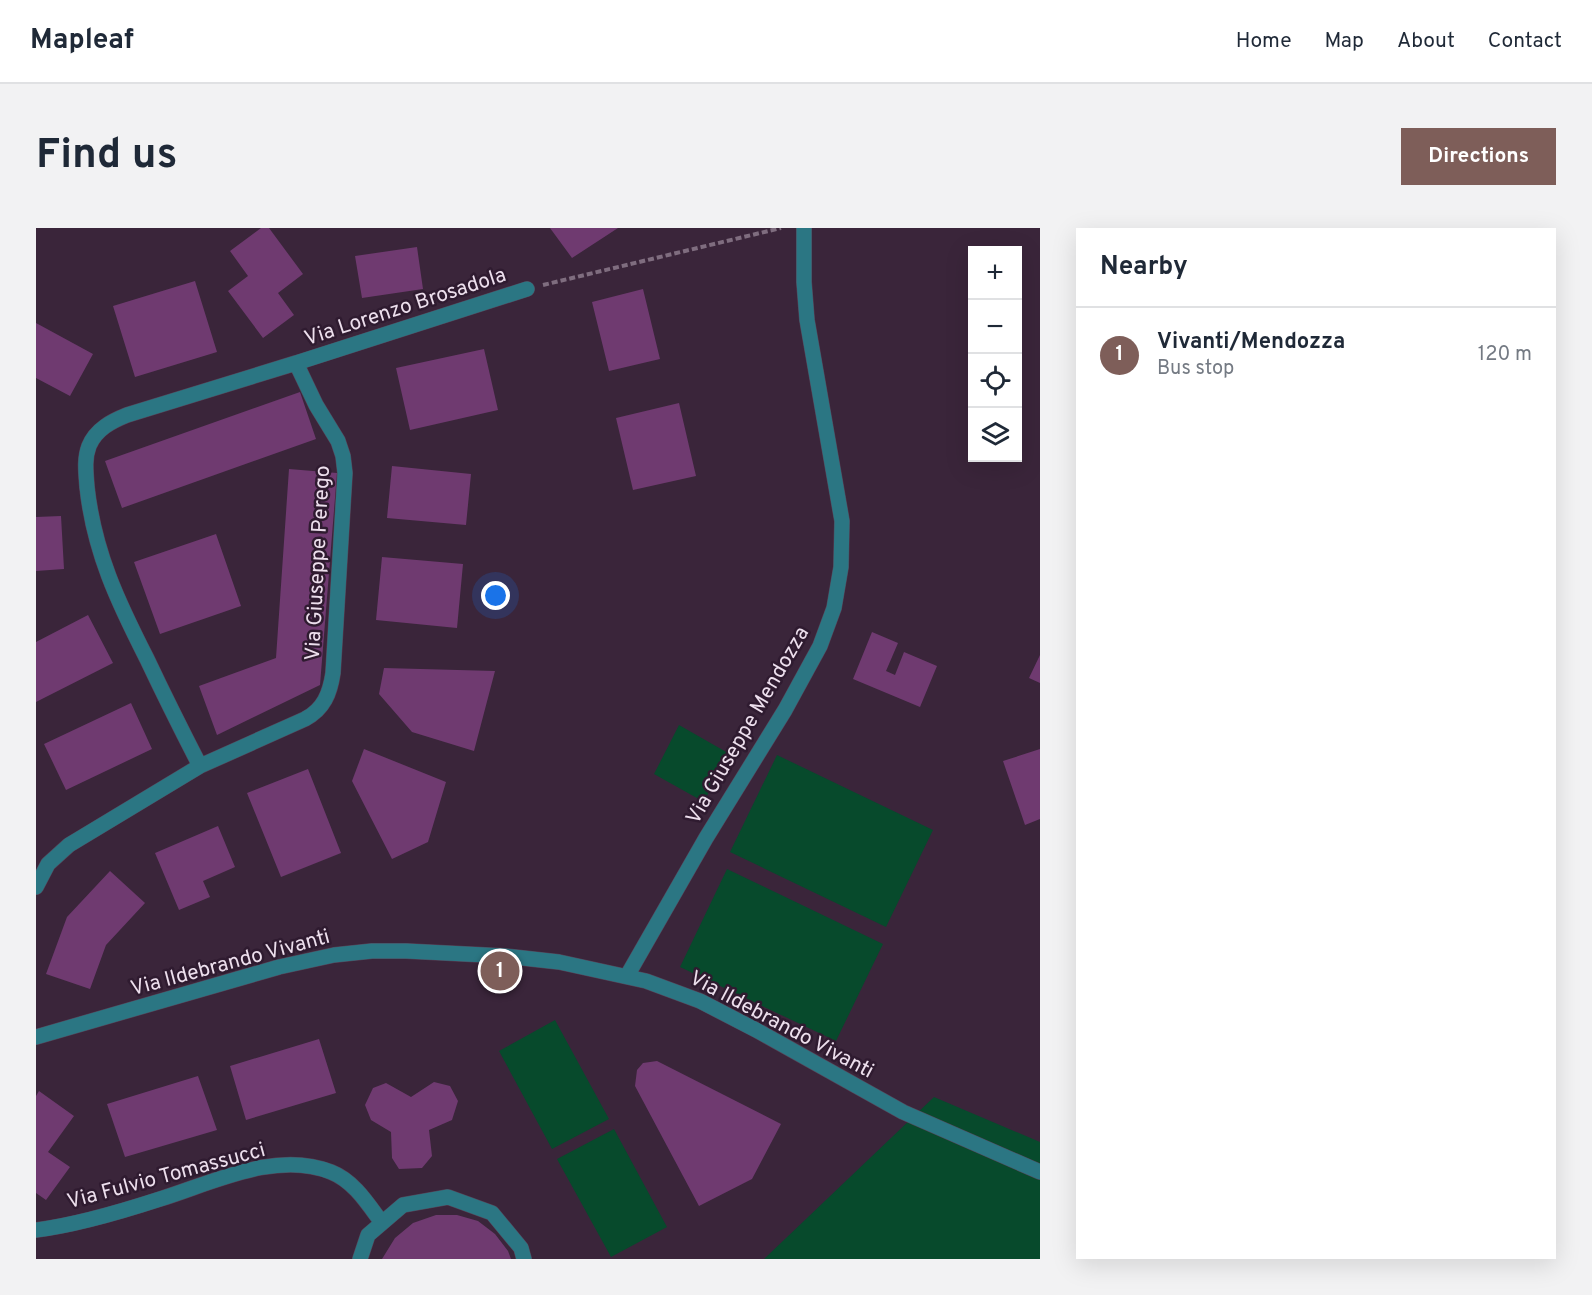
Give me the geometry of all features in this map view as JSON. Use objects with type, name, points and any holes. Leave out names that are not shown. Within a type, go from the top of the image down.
[{"type":"street","name":"Via Giuseppe Mendozza","points":[[627,976],[706,838],[785,710],[820,646],[834,608],[841,567],[842,521],[809,334],[804,282],[804,228]]},
{"type":"street","name":"Via Lorenzo Brosadola","points":[[296,363],[527,289]]},
{"type":"street","name":"Via Giuseppe Perego","points":[[36,886],[40,871],[69,844],[200,766],[311,716],[322,706],[330,687],[345,473],[338,441],[316,405],[296,363]]},
{"type":"street","points":[[200,766],[126,618],[102,561],[90,510],[86,471],[88,450],[95,435],[122,417],[296,363]]},
{"type":"street","name":"Via Ildebrando Vivanti","points":[[36,1037],[279,967],[347,953],[406,951],[505,956],[567,964],[627,976],[672,990],[716,1009],[903,1112],[1040,1172]]},
{"type":"street","name":"Via Fulvio Tomassucci","points":[[36,1230],[119,1211],[225,1178],[277,1166],[303,1166],[332,1172],[350,1184],[382,1223]]},
{"type":"street","points":[[360,1259],[368,1235],[403,1205],[448,1197],[492,1213],[522,1248],[524,1259]]},
{"type":"path","points":[[527,289],[781,228]]},
{"type":"green space","points":[[679,725],[728,753],[704,802],[654,774]]},
{"type":"green space","points":[[777,755],[933,830],[886,927],[730,852]]},
{"type":"green space","points":[[727,869],[883,944],[836,1041],[680,967]]},
{"type":"green space","points":[[555,1020],[609,1119],[552,1149],[499,1051]]},
{"type":"green space","points":[[934,1097],[1040,1142],[1040,1259],[764,1259]]},
{"type":"green space","points":[[614,1129],[667,1227],[611,1257],[557,1159]]},
{"type":"building","points":[[261,228],[269,228],[303,274],[278,293],[294,315],[263,338],[228,291],[248,276],[230,251]]},
{"type":"building","points":[[550,228],[618,228],[572,258]]},
{"type":"building","points":[[417,247],[423,289],[362,298],[355,256]]},
{"type":"building","points":[[195,281],[217,352],[135,377],[113,306]]},
{"type":"building","points":[[643,289],[660,359],[609,371],[592,302]]},
{"type":"building","points":[[36,323],[93,354],[70,396],[36,378]]},
{"type":"building","points":[[484,349],[498,410],[410,430],[396,368]]},
{"type":"building","points":[[300,392],[316,439],[122,508],[105,461]]},
{"type":"building","points":[[679,403],[696,476],[633,490],[616,418]]},
{"type":"building","points":[[392,466],[471,474],[466,525],[387,518]]},
{"type":"building","points":[[289,469],[337,473],[320,685],[217,735],[199,686],[276,658]]},
{"type":"building","points":[[61,516],[64,569],[36,571],[36,517]]},
{"type":"building","points":[[216,534],[241,606],[160,634],[134,562]]},
{"type":"building","points":[[382,557],[463,564],[457,628],[376,620]]},
{"type":"building","points":[[88,615],[113,663],[36,702],[36,642]]},
{"type":"building","points":[[872,632],[898,643],[886,671],[895,675],[904,652],[937,666],[920,707],[853,679]]},
{"type":"building","points":[[1040,655],[1040,683],[1029,678]]},
{"type":"building","points":[[384,668],[495,671],[474,751],[412,732],[379,694]]},
{"type":"building","points":[[131,703],[152,749],[66,790],[44,744]]},
{"type":"building","points":[[364,749],[446,782],[428,842],[392,859],[352,781]]},
{"type":"building","points":[[1040,749],[1040,819],[1025,825],[1003,761]]},
{"type":"building","points":[[308,769],[341,853],[281,877],[247,793]]},
{"type":"building","points":[[218,826],[235,867],[203,881],[210,897],[179,910],[155,853]]},
{"type":"building","points":[[110,871],[145,903],[106,945],[90,989],[46,974],[67,917]]},
{"type":"building","points":[[319,1039],[336,1093],[246,1120],[230,1066]]},
{"type":"building","points":[[657,1061],[781,1124],[752,1179],[699,1206],[635,1086],[637,1070],[643,1063]]},
{"type":"building","points":[[198,1076],[217,1130],[125,1157],[107,1104]]},
{"type":"building","points":[[434,1082],[450,1086],[458,1101],[452,1120],[429,1130],[432,1156],[422,1168],[399,1169],[392,1158],[391,1132],[371,1120],[365,1105],[373,1088],[386,1083],[411,1097]]},
{"type":"building","points":[[39,1091],[74,1116],[48,1152],[70,1167],[46,1200],[36,1193],[36,1096]]},
{"type":"building","points":[[436,1215],[457,1215],[478,1221],[495,1234],[511,1259],[382,1259],[395,1238],[413,1223]]},
{"type":"place","name":"Vivanti/Mendozza","points":[[500,971]]}]
